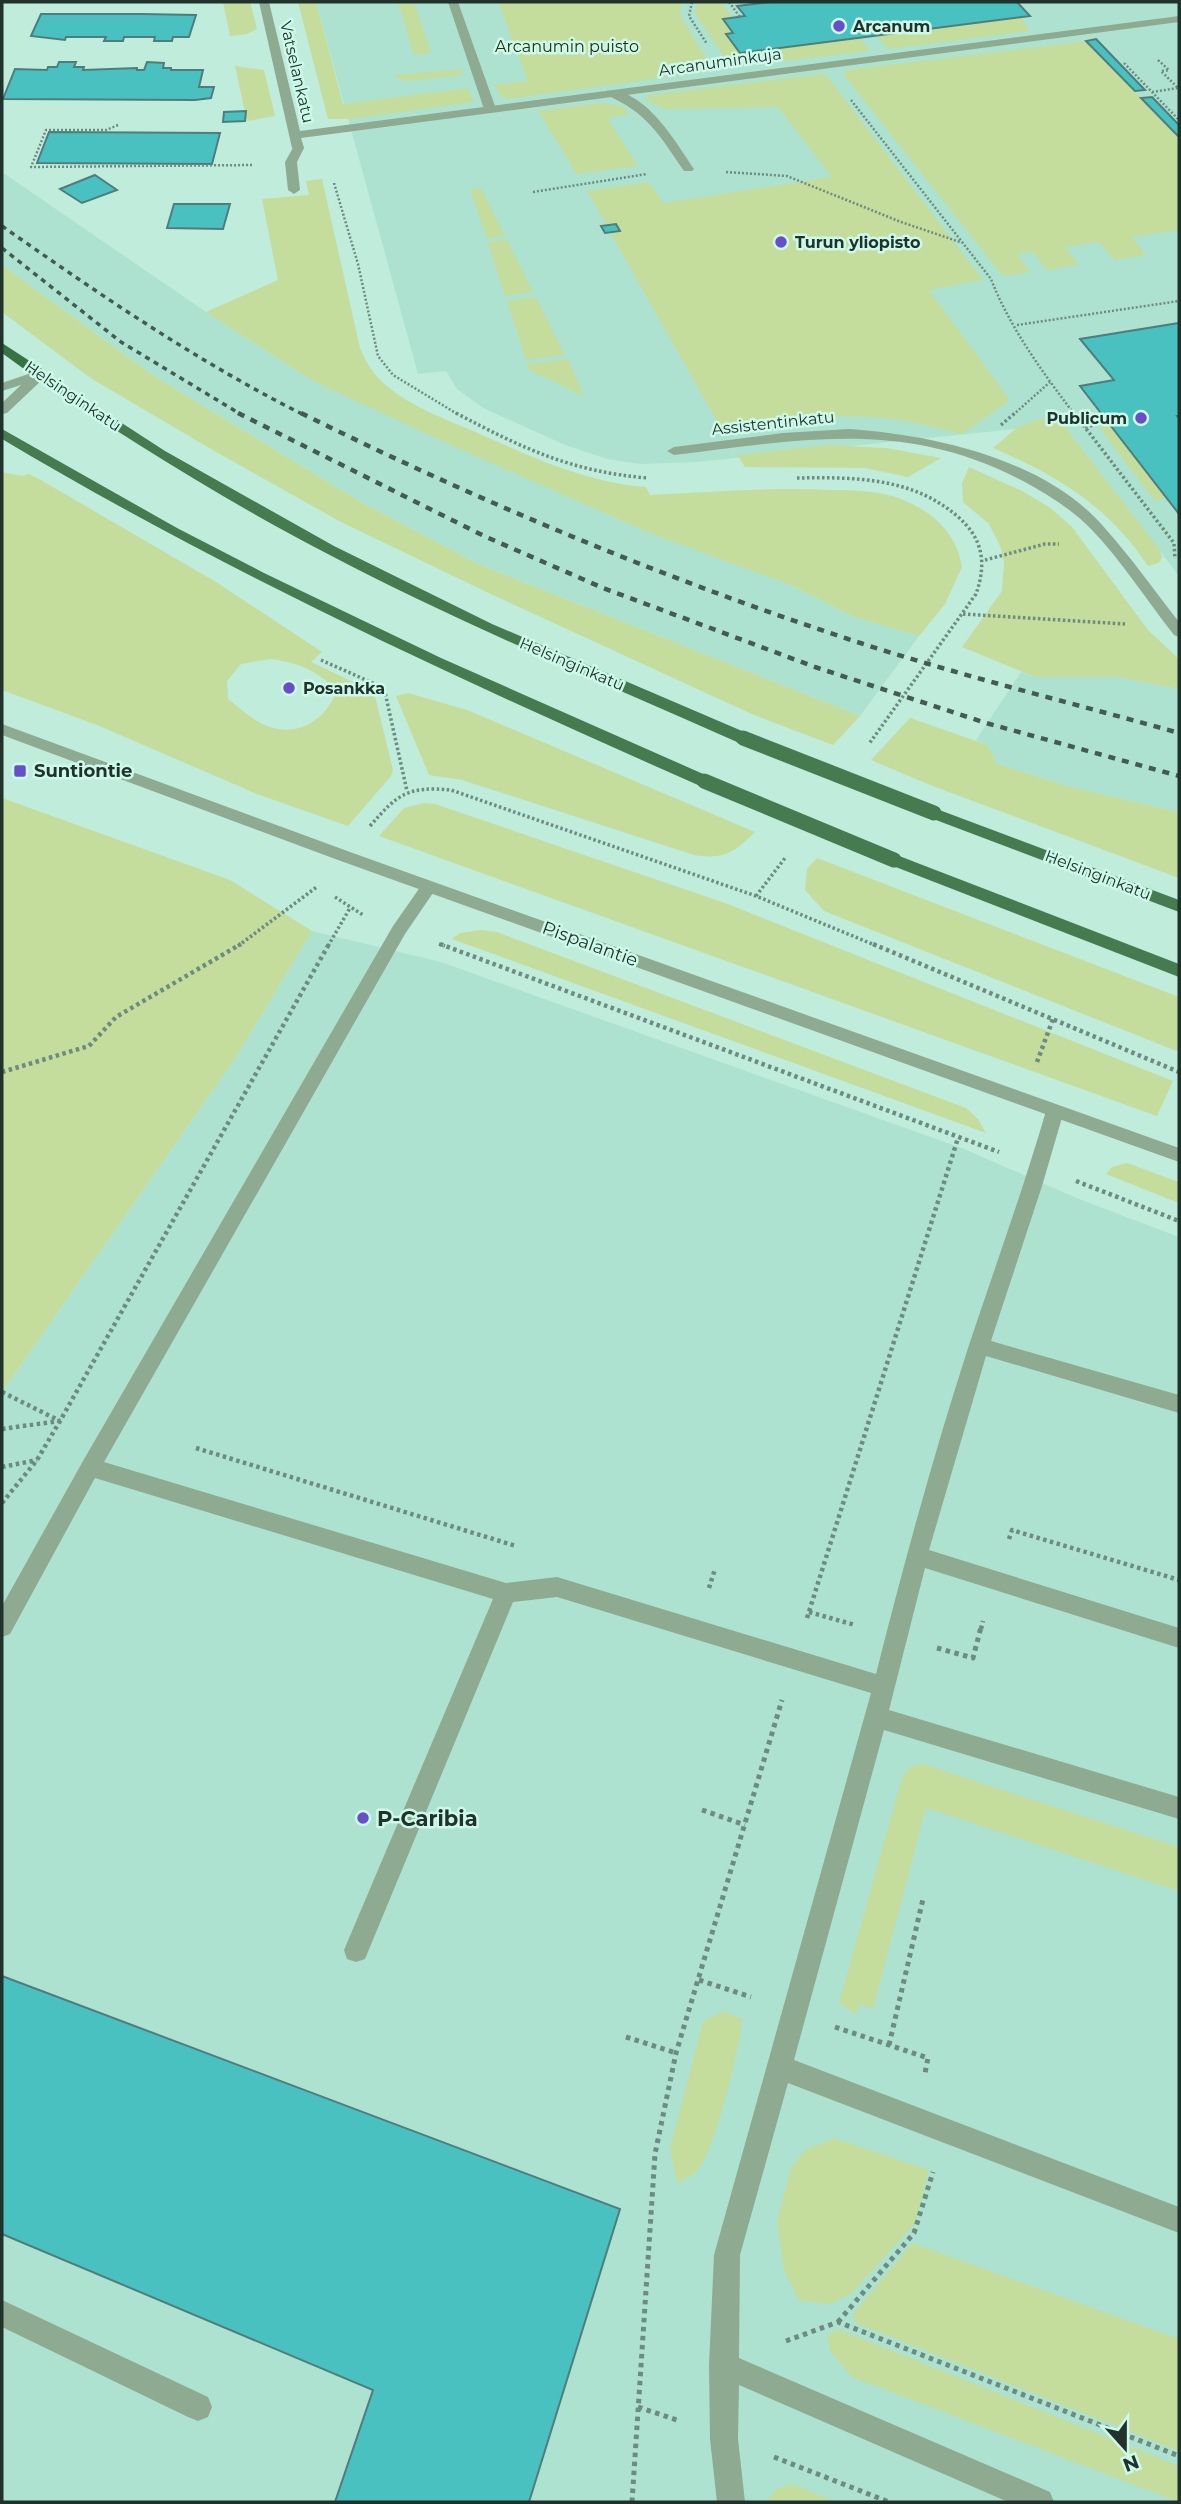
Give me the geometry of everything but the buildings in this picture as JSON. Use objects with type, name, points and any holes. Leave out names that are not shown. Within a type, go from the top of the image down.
[{"type":"highway","name":"Helsinginkatu","points":[[2,346],[40,374]]},
{"type":"main road","name":"Helsinginkatu","points":[[40,374],[160,454],[329,549],[487,628],[743,738],[1179,906]]},
{"type":"main road","points":[[2,433],[92,489],[271,584],[454,672],[894,860],[1179,971]]},
{"type":"street","name":"Vatselankatu","points":[[264,2],[298,148],[291,162]]},
{"type":"street","points":[[453,2],[490,109]]},
{"type":"street","name":"Arcanuminkuja","points":[[295,135],[1179,19]]},
{"type":"street","points":[[610,93],[634,101],[647,110],[688,169]]},
{"type":"street","points":[[291,162],[294,190]]},
{"type":"street","points":[[2,387],[40,374]]},
{"type":"street","points":[[2,410],[40,374]]},
{"type":"street","name":"Assistentinkatu","points":[[674,451],[788,437],[848,433],[935,443],[970,452],[1042,485],[1097,527],[1177,631]]},
{"type":"street","name":"Pispalantie","points":[[2,729],[429,887],[1179,1155]]},
{"type":"street","points":[[2,1627],[90,1467],[399,930],[429,887]]},
{"type":"street","points":[[731,2502],[724,2439],[723,2365],[727,2255],[876,1717],[917,1556],[979,1346],[1055,1111]]},
{"type":"street","points":[[979,1346],[1179,1404]]},
{"type":"street","points":[[90,1467],[506,1593],[557,1587],[882,1686]]},
{"type":"street","points":[[917,1556],[1179,1637]]},
{"type":"street","points":[[356,1950],[506,1593]]},
{"type":"street","points":[[876,1717],[1179,1808]]},
{"type":"street","points":[[780,2067],[1179,2220]]},
{"type":"street","points":[[2,2313],[198,2407]]},
{"type":"street","points":[[723,2365],[1040,2502]]},
{"type":"path","points":[[692,2],[689,16],[728,77]]},
{"type":"path","points":[[729,2],[740,17]]},
{"type":"path","points":[[1090,30],[1179,120]]},
{"type":"path","points":[[822,64],[990,279],[1000,302],[1017,325],[1050,382],[1174,543],[1175,567]]},
{"type":"path","points":[[1152,92],[1179,88]]},
{"type":"path","points":[[118,125],[106,130],[46,130],[31,167],[236,167],[291,162]]},
{"type":"path","points":[[688,169],[787,176],[901,222],[961,242]]},
{"type":"path","points":[[533,191],[641,175]]},
{"type":"path","points":[[333,179],[364,291],[376,349],[382,364],[393,375],[443,406],[571,466],[607,475],[656,479]]},
{"type":"path","points":[[1017,325],[1179,301]]},
{"type":"path","points":[[1084,427],[1108,422]]},
{"type":"path","points":[[792,478],[846,477],[875,480],[923,493],[944,503],[975,533],[985,560],[983,577],[976,594],[942,643]]},
{"type":"path","points":[[985,560],[1045,544],[1064,544],[1088,552],[1119,556]]},
{"type":"path","points":[[963,614],[1177,631]]},
{"type":"path","points":[[321,660],[384,688],[407,791]]},
{"type":"path","points":[[366,831],[398,794],[426,787],[451,790],[756,896],[1179,1072]]},
{"type":"path","points":[[305,881],[318,886],[374,922],[1039,1166],[1179,1221]]},
{"type":"path","points":[[2,1072],[89,1046],[116,1017],[251,939],[318,886]]},
{"type":"path","points":[[2,1503],[37,1460],[350,908]]},
{"type":"path","points":[[632,2502],[655,2154],[676,2053],[794,1659],[958,1138]]},
{"type":"path","points":[[2,1392],[60,1420]]},
{"type":"path","points":[[2,1429],[60,1420]]},
{"type":"path","points":[[196,1448],[520,1547]]},
{"type":"path","points":[[702,1810],[745,1825]]},
{"type":"path","points":[[889,2045],[923,1899]]},
{"type":"path","points":[[699,1980],[755,1999]]},
{"type":"path","points":[[839,2028],[929,2058]]},
{"type":"path","points":[[626,2037],[676,2053]]},
{"type":"path","points":[[723,2365],[838,2322],[914,2233],[944,2130]]},
{"type":"path","points":[[838,2322],[1179,2456]]},
{"type":"path","points":[[638,2407],[680,2421]]},
{"type":"path","points":[[763,2453],[889,2502]]},
{"type":"shaded area","name":"Turun yliopisto","points":[[316,2],[1179,2],[1179,576],[1065,424],[697,462],[640,464],[607,459],[565,445],[483,408],[457,389],[446,371],[418,374]]},
{"type":"shaded area","points":[[2,172],[206,312],[311,380],[620,520],[793,586],[854,617],[919,636],[860,716],[478,564],[359,501],[154,376],[2,265]]},
{"type":"shaded area","points":[[1021,672],[1035,677],[1118,677],[1179,689],[1179,812],[1067,786],[996,763],[988,745],[976,740]]},
{"type":"shaded area","points":[[312,931],[441,962],[964,1149],[1079,1199],[1179,1237],[1179,2502],[2,2502],[2,1392],[238,1054]]},
{"type":"green space","points":[[223,2],[250,2],[257,29],[247,34],[230,36]]},
{"type":"green space","points":[[298,2],[316,2],[343,104],[468,88],[474,102],[352,119],[328,119]]},
{"type":"green space","points":[[398,2],[414,2],[431,53],[414,55]]},
{"type":"green space","name":"Arcanumin puisto","points":[[498,2],[682,2],[680,15],[714,71],[508,99],[501,96],[494,85],[528,81]]},
{"type":"green space","points":[[699,2],[721,2],[733,18],[733,33],[727,35],[740,53],[860,38],[870,51],[731,67],[696,15],[695,8]]},
{"type":"green space","points":[[1022,17],[1029,31],[888,49],[877,36]]},
{"type":"green space","points":[[1086,41],[1179,137],[1179,230],[1132,237],[1146,255],[1115,260],[1099,242],[1065,247],[1079,265],[1047,270],[1033,252],[1017,254],[1030,272],[1003,276],[844,75],[846,70]]},
{"type":"green space","points":[[235,66],[264,70],[275,116],[247,121]]},
{"type":"green space","points":[[462,69],[464,73],[457,76],[405,81],[395,75]]},
{"type":"green space","points":[[821,74],[827,76],[983,280],[929,290],[1010,400],[962,434],[903,420],[851,416],[721,428],[610,232],[619,231],[616,224],[607,225],[587,191],[649,182],[663,203],[832,177],[778,107],[666,109],[645,100],[649,95]]},
{"type":"green space","points":[[601,103],[623,106],[629,114],[607,118],[638,166],[577,174],[538,111]]},
{"type":"green space","points":[[322,179],[360,348],[375,374],[407,401],[536,458],[600,480],[646,487],[650,495],[809,489],[867,492],[901,499],[933,517],[955,544],[962,567],[945,604],[919,636],[854,617],[793,586],[645,531],[311,380],[206,312],[278,280],[262,199],[309,195],[306,181]]},
{"type":"green space","points":[[481,188],[505,236],[487,239],[470,189]]},
{"type":"green space","points":[[507,240],[533,292],[505,296],[488,242]]},
{"type":"green space","points":[[2,265],[154,376],[359,501],[478,564],[860,716],[833,745],[754,715],[341,522],[92,379],[2,312]]},
{"type":"green space","points":[[536,297],[565,355],[526,360],[507,301]]},
{"type":"green space","points":[[568,359],[584,396],[529,370],[527,364]]},
{"type":"green space","points":[[1047,417],[1061,420],[1065,425],[1160,550],[1162,557],[1159,563],[1148,566],[1116,526],[1080,495],[1039,470],[993,448],[1019,426]]},
{"type":"green space","points":[[1110,425],[1167,498],[1155,501],[1099,427]]},
{"type":"green space","points":[[829,445],[886,448],[941,458],[908,477],[865,468],[745,467],[737,455]]},
{"type":"green space","points":[[969,467],[1022,491],[1049,507],[1072,527],[1148,630],[1179,659],[1179,689],[1118,677],[1035,677],[962,647],[1002,591],[1004,562],[1001,548],[989,524],[963,502],[962,483]]},
{"type":"green space","points":[[2,472],[22,476],[29,474],[39,479],[216,582],[322,652],[311,662],[374,692],[393,770],[391,776],[348,826],[257,794],[97,725],[2,690]],"holes":[[[271,659],[299,665],[315,673],[337,691],[319,717],[302,727],[281,729],[264,725],[228,699],[227,681],[241,664]]]},
{"type":"green space","points":[[408,693],[467,710],[755,832],[728,853],[713,856],[694,855],[462,780],[429,775],[396,696]]},
{"type":"green space","points":[[910,718],[988,745],[996,763],[1067,786],[1179,812],[1179,878],[930,785],[871,760]]},
{"type":"green space","points":[[2,798],[230,880],[312,931],[238,1054],[2,1392]]},
{"type":"green space","points":[[424,803],[435,804],[725,903],[1173,1081],[1157,1116],[379,836],[404,808]]},
{"type":"green space","points":[[817,858],[1179,997],[1179,1052],[824,911],[805,890],[807,869]]},
{"type":"green space","points":[[480,930],[497,932],[966,1108],[978,1119],[986,1133],[452,939],[460,933]]},
{"type":"green space","points":[[1127,1163],[1179,1182],[1179,1203],[1106,1174],[1112,1167]]},
{"type":"green space","points":[[923,1764],[1179,1847],[1179,1891],[926,1808],[873,2009],[859,2004],[856,2014],[839,2003],[902,1778],[910,1767]]},
{"type":"green space","points":[[724,2011],[742,2019],[725,2098],[703,2161],[696,2172],[677,2183],[670,2149],[703,2021]]},
{"type":"green space","points":[[834,2138],[929,2170],[915,2223],[851,2294],[829,2304],[799,2300],[784,2270],[777,2221],[791,2168],[805,2150]]},
{"type":"green space","points":[[912,2243],[1179,2339],[1179,2451],[856,2323],[852,2315]]},
{"type":"green space","points":[[838,2329],[1179,2466],[1179,2502],[852,2377],[830,2351],[827,2336]]},
{"type":"green space","points":[[792,2484],[836,2502],[767,2502],[775,2490]]},
{"type":"railway","points":[[2,226],[187,350],[304,415]]},
{"type":"railway","points":[[2,248],[121,342],[242,415]]},
{"type":"railway","points":[[238,413],[242,415]]},
{"type":"railway","points":[[301,413],[502,507],[708,590],[889,652],[1179,733]]},
{"type":"railway","points":[[242,415],[484,536],[603,588],[815,667],[986,723],[1179,776]]},
{"type":"place","name":"Arcanum","points":[[839,26]]},
{"type":"place","name":"Turun yliopisto","points":[[781,242]]},
{"type":"place","name":"Publicum","points":[[1141,418]]},
{"type":"place","name":"Posankka","points":[[289,688]]},
{"type":"place","name":"Suntiontie","points":[[20,771]]},
{"type":"place","name":"P-Caribia","points":[[363,1818]]}]
